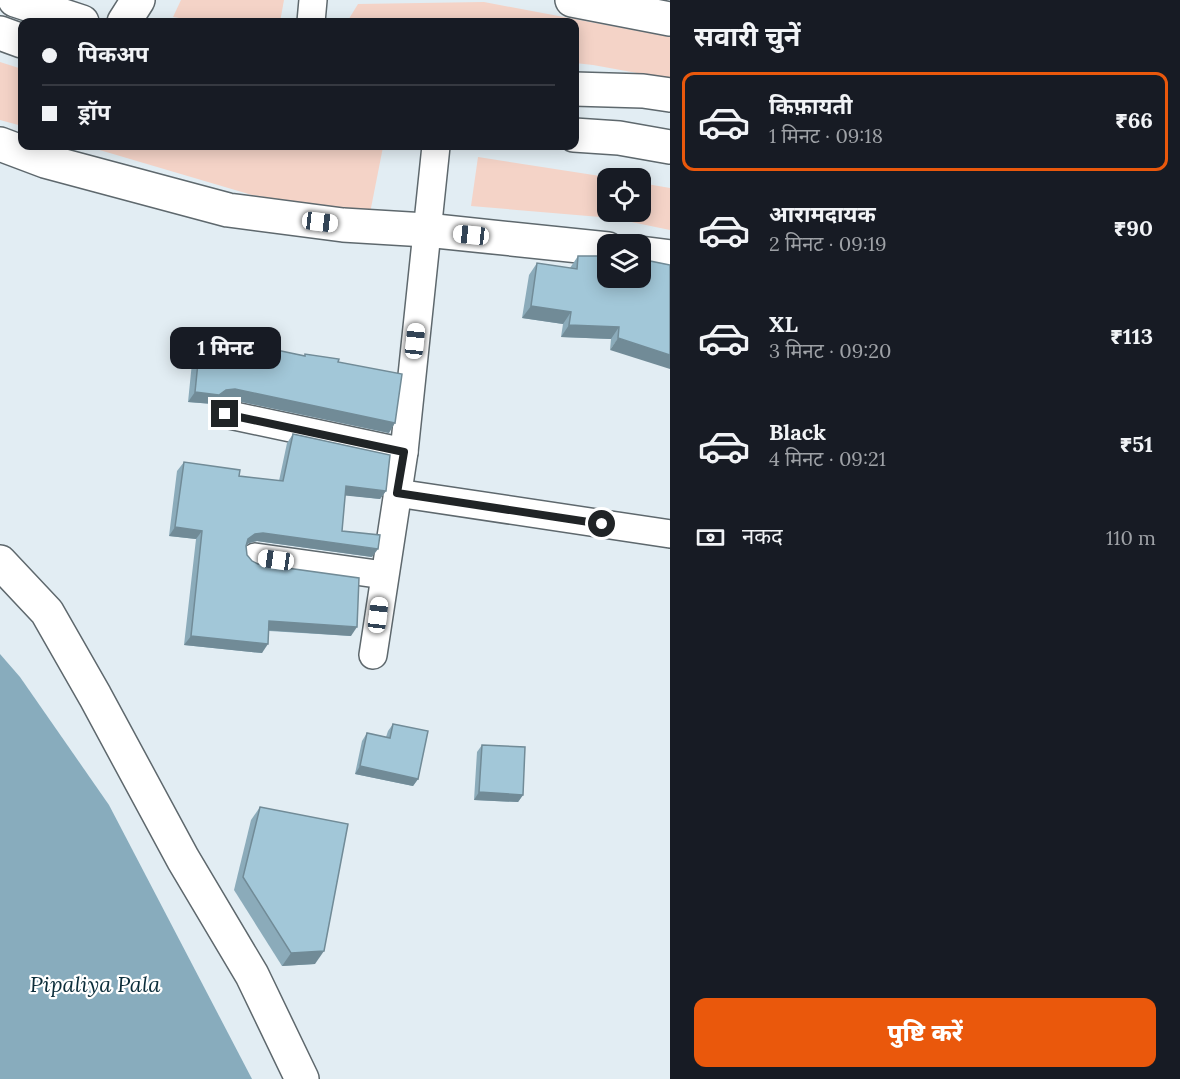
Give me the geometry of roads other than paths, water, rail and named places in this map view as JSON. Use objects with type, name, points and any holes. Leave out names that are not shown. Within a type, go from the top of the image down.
[{"type":"main road","points":[[15,0],[70,18]]},
{"type":"main road","points":[[127,18],[138,0]]},
{"type":"main road","points":[[572,0],[670,19]]},
{"type":"main road","points":[[0,33],[18,39]]},
{"type":"main road","points":[[579,89],[643,91],[670,95]]},
{"type":"main road","points":[[579,135],[619,138],[670,147]]},
{"type":"main road","points":[[0,144],[45,161],[228,210],[343,225],[426,230],[597,248]]},
{"type":"main road","points":[[651,254],[670,257]]},
{"type":"main road","points":[[0,562],[47,612],[183,859],[252,975],[302,1079]]},
{"type":"street","points":[[311,18],[312,0]]},
{"type":"street","points":[[373,655],[404,452],[436,150]]},
{"type":"street","points":[[225,414],[404,452]]},
{"type":"street","points":[[397,493],[670,534]]},
{"type":"street","points":[[255,558],[384,575]]},
{"type":"water","name":"Pipaliya Pala","points":[[0,654],[20,677],[109,805],[252,1079],[0,1079]]}]
